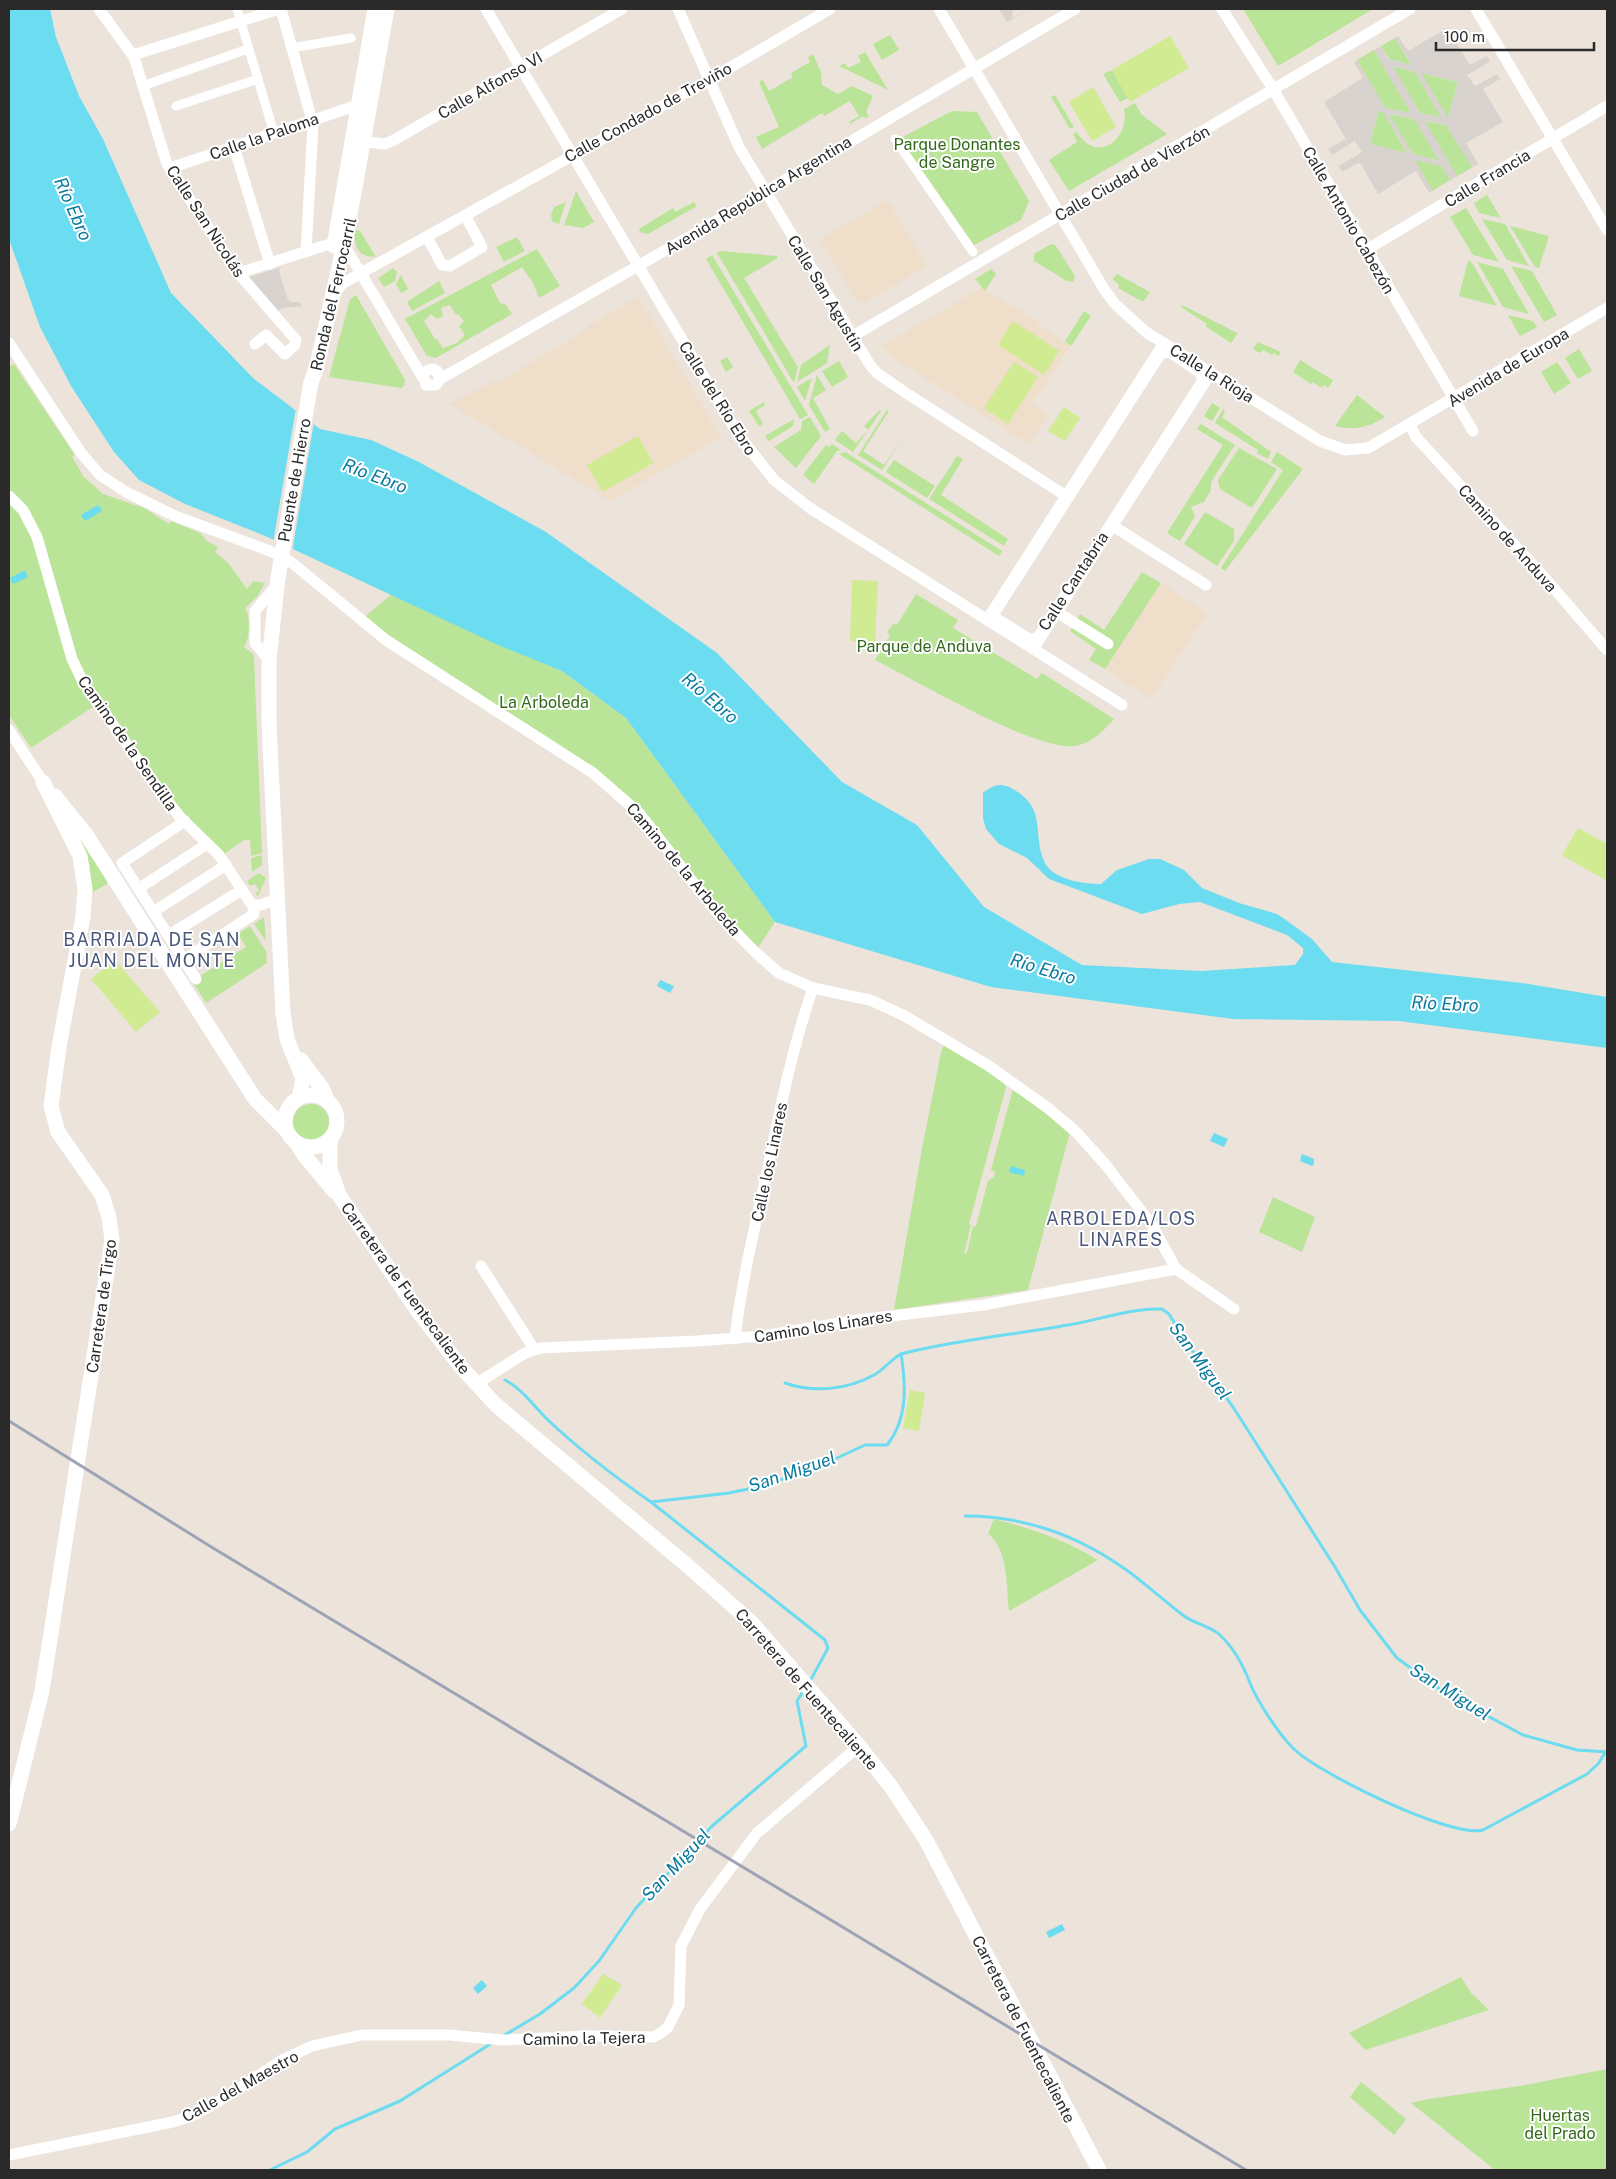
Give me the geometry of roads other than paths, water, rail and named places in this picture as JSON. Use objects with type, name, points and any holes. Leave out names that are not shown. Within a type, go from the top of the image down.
[{"type":"main road","name":"Ronda del Ferrocarril","points":[[358,141],[358,105],[375,9]]},
{"type":"main road","name":"Ronda del Ferrocarril","points":[[311,382],[309,376],[339,244],[358,141],[388,9]]},
{"type":"main road","name":"Ronda del Ferrocarril","points":[[311,382],[316,370],[332,297],[339,244]]},
{"type":"main road","name":"Puente de Hierro","points":[[294,1102],[303,1079],[284,1028],[272,901],[269,660],[277,581],[311,382]]},
{"type":"main road","points":[[43,782],[87,836],[255,1099],[286,1129]]},
{"type":"main road","name":"Carretera de Tirgo","points":[[9,1824],[42,1691],[110,1264],[111,1228],[102,1195],[58,1132],[51,1106],[59,1047],[83,917],[85,889],[80,856],[43,782]]},
{"type":"main road","points":[[291,1049],[312,1073],[327,1100],[335,1110],[338,1122],[330,1140],[330,1169],[339,1195]]},
{"type":"main road","points":[[255,1099],[272,1108],[313,1095],[327,1100]]},
{"type":"main road","points":[[294,1102],[286,1113],[288,1135],[298,1145],[328,1186],[339,1195]]},
{"type":"main road","points":[[298,1145],[315,1147],[330,1140]]},
{"type":"main road","name":"Carretera de Fuentecaliente","points":[[339,1195],[417,1310],[444,1347],[476,1384],[544,1446],[729,1601],[771,1643],[859,1746],[892,1788],[926,1840],[1099,2170]]},
{"type":"street","name":"Calle San Nicolás","points":[[100,9],[133,55],[167,164],[239,274],[296,340],[295,345],[285,354],[266,335],[255,344]]},
{"type":"street","points":[[237,9],[239,22],[274,133]]},
{"type":"street","points":[[133,55],[280,9],[311,119],[306,252]]},
{"type":"street","name":"Calle del Río Ebro","points":[[486,9],[738,434],[774,480],[810,508],[1122,705]]},
{"type":"street","name":"Calle Alfonso VI","points":[[358,141],[385,144],[394,140],[622,9]]},
{"type":"street","name":"Calle San Agustín","points":[[678,9],[739,147],[852,336],[877,373],[1066,496]]},
{"type":"street","name":"Calle Condado de Treviño","points":[[332,297],[342,284],[361,273],[709,80],[830,9]]},
{"type":"street","name":"Calle la Rioja","points":[[939,9],[1115,304],[1137,324],[1166,348],[1210,373],[1320,442],[1346,450],[1368,448],[1410,425]]},
{"type":"street","name":"Avenida República Argentina","points":[[361,273],[423,378],[424,373],[432,369],[437,371],[440,379],[765,192],[1075,9]]},
{"type":"street","name":"Calle Antonio Cabezón","points":[[1222,9],[1273,89],[1473,431]]},
{"type":"street","name":"Calle Ciudad de Vierzón","points":[[852,336],[1410,9]]},
{"type":"street","points":[[1476,9],[1607,230]]},
{"type":"street","points":[[291,48],[351,38]]},
{"type":"street","points":[[148,84],[248,49]]},
{"type":"street","points":[[176,106],[258,78]]},
{"type":"street","name":"Calle la Paloma","points":[[172,169],[311,119],[358,105]]},
{"type":"street","name":"Calle Francia","points":[[1366,250],[1607,106]]},
{"type":"street","points":[[895,139],[973,252]]},
{"type":"street","points":[[234,147],[270,264]]},
{"type":"street","points":[[427,237],[442,265],[446,268],[482,248],[465,215]]},
{"type":"street","points":[[239,274],[306,252],[339,244],[361,273]]},
{"type":"street","name":"Avenida de Europa","points":[[1410,425],[1607,308]]},
{"type":"street","name":"Camino de la Arboleda","points":[[9,343],[82,453],[92,467],[109,483],[175,516],[270,551],[291,562],[386,640],[593,773],[639,814],[718,914],[755,952],[779,973],[813,988],[870,1000],[903,1015],[988,1066],[1048,1108],[1076,1132],[1105,1164],[1152,1225],[1176,1269],[1234,1309]]},
{"type":"street","points":[[987,620],[1066,496],[1166,348]]},
{"type":"street","name":"Calle Cantabria","points":[[1166,348],[1199,373],[1202,380],[1038,636],[1031,639],[996,617],[996,612],[1166,348]]},
{"type":"street","name":"Calle Cantabria","points":[[1033,650],[1210,373]]},
{"type":"street","name":"Camino de Anduva","points":[[1410,425],[1416,437],[1544,577],[1607,650]]},
{"type":"street","name":"Camino de la Sendilla","points":[[9,496],[23,510],[37,537],[72,659],[83,682],[150,778],[185,821],[212,847],[253,904]]},
{"type":"street","points":[[1113,526],[1206,585]]},
{"type":"street","points":[[269,660],[255,643],[255,611],[277,581]]},
{"type":"street","points":[[1057,612],[1108,644]]},
{"type":"street","points":[[255,619],[272,628]]},
{"type":"street","points":[[255,634],[272,628]]},
{"type":"street","points":[[9,730],[43,782]]},
{"type":"street","points":[[185,821],[122,863],[196,978]]},
{"type":"street","points":[[138,889],[207,844]]},
{"type":"street","points":[[153,912],[226,865]]},
{"type":"street","points":[[159,948],[165,944],[169,935],[242,890]]},
{"type":"street","points":[[183,960],[254,914],[256,911],[253,904],[272,901]]},
{"type":"street","points":[[150,935],[160,931],[169,935]]},
{"type":"street","name":"Calle los Linares","points":[[735,1339],[747,1264],[786,1083],[798,1032],[813,988]]},
{"type":"street","points":[[480,1266],[534,1349]]},
{"type":"street","name":"Camino los Linares","points":[[476,1384],[534,1349],[559,1346],[735,1339],[858,1320],[983,1305],[1176,1269]]},
{"type":"street","name":"Camino la Tejera","points":[[497,2040],[588,2036],[653,2037],[668,2027],[679,2005],[682,1946],[700,1909],[757,1833],[859,1746]]},
{"type":"street","name":"Calle del Maestro","points":[[9,2155],[173,2122],[194,2115],[282,2060],[312,2046],[337,2040],[386,2034],[449,2035],[497,2040]]},
{"type":"water","name":"Río Ebro","points":[[9,9],[50,9],[56,37],[79,96],[103,139],[171,293],[253,378],[320,429],[371,440],[417,461],[546,532],[717,653],[842,782],[917,825],[984,907],[1082,965],[1201,971],[1295,965],[1303,954],[1303,948],[1287,935],[1200,902],[1179,904],[1142,914],[1049,879],[1027,858],[999,844],[986,829],[983,818],[983,793],[993,787],[1003,785],[1023,796],[1030,804],[1035,813],[1041,853],[1045,863],[1049,869],[1062,877],[1078,882],[1101,884],[1117,870],[1149,859],[1160,859],[1184,870],[1202,888],[1239,903],[1277,914],[1312,939],[1332,962],[1522,983],[1607,997],[1607,1048],[1399,1021],[1233,1019],[991,987],[775,922],[626,718],[562,671],[498,645],[263,535],[185,504],[139,480],[114,452],[71,386],[40,327],[9,239]]},
{"type":"water","points":[[98,505],[102,511],[85,521],[81,515]]},
{"type":"water","points":[[25,570],[28,577],[13,584],[10,578]]},
{"type":"water","points":[[660,980],[674,986],[670,993],[657,986]]},
{"type":"water","points":[[1214,1133],[1228,1139],[1224,1147],[1210,1141]]},
{"type":"water","points":[[1302,1154],[1314,1159],[1312,1166],[1300,1161]]},
{"type":"water","points":[[1011,1166],[1025,1170],[1024,1176],[1009,1172]]},
{"type":"water","points":[[1062,1924],[1065,1930],[1049,1938],[1046,1932]]},
{"type":"water","points":[[482,1980],[487,1986],[478,1994],[473,1988]]},
{"type":"waterway","name":"San Miguel","points":[[809,1683],[828,1648],[825,1640],[651,1502],[729,1493],[753,1488],[809,1471],[865,1445],[887,1445],[899,1424],[904,1401],[901,1354],[963,1341],[1080,1323],[1126,1312],[1162,1309],[1169,1314],[1184,1339],[1233,1407],[1335,1567],[1360,1610],[1397,1658],[1445,1693],[1523,1735],[1577,1750],[1607,1752]]},
{"type":"waterway","points":[[785,1383],[818,1389],[841,1387],[864,1380],[878,1373],[901,1354]]},
{"type":"waterway","points":[[505,1380],[518,1388],[549,1421],[586,1453],[651,1502]]},
{"type":"waterway","points":[[965,1516],[1008,1520],[1049,1530],[1069,1537],[1107,1557],[1140,1580],[1184,1616],[1212,1629],[1225,1640],[1238,1658],[1263,1708],[1282,1736],[1294,1749],[1308,1760],[1356,1788],[1416,1815],[1444,1825],[1467,1830],[1483,1830],[1587,1774],[1598,1764],[1605,1753]]},
{"type":"waterway","name":"San Miguel","points":[[503,2036],[540,2014],[574,1988],[599,1961],[636,1908],[711,1827],[806,1746],[797,1701],[804,1690]]},
{"type":"waterway","name":"San Miguel","points":[[270,2170],[307,2152],[335,2129],[400,2101],[492,2043]]},
{"type":"railway","points":[[9,1421],[213,1548],[1246,2170]]},
{"type":"district","name":"BARRIADA DE SAN JUAN DEL MONTE","points":[[152,950]]},
{"type":"district","name":"ARBOLEDA/LOS LINARES","points":[[1121,1229]]},
{"type":"park label","name":"Parque Donantes de Sangre","points":[[957,153]]},
{"type":"park label","name":"Parque de Anduva","points":[[924,646]]},
{"type":"park label","name":"La Arboleda","points":[[544,702]]},
{"type":"park label","name":"Huertas del Prado","points":[[1560,2124]]}]
